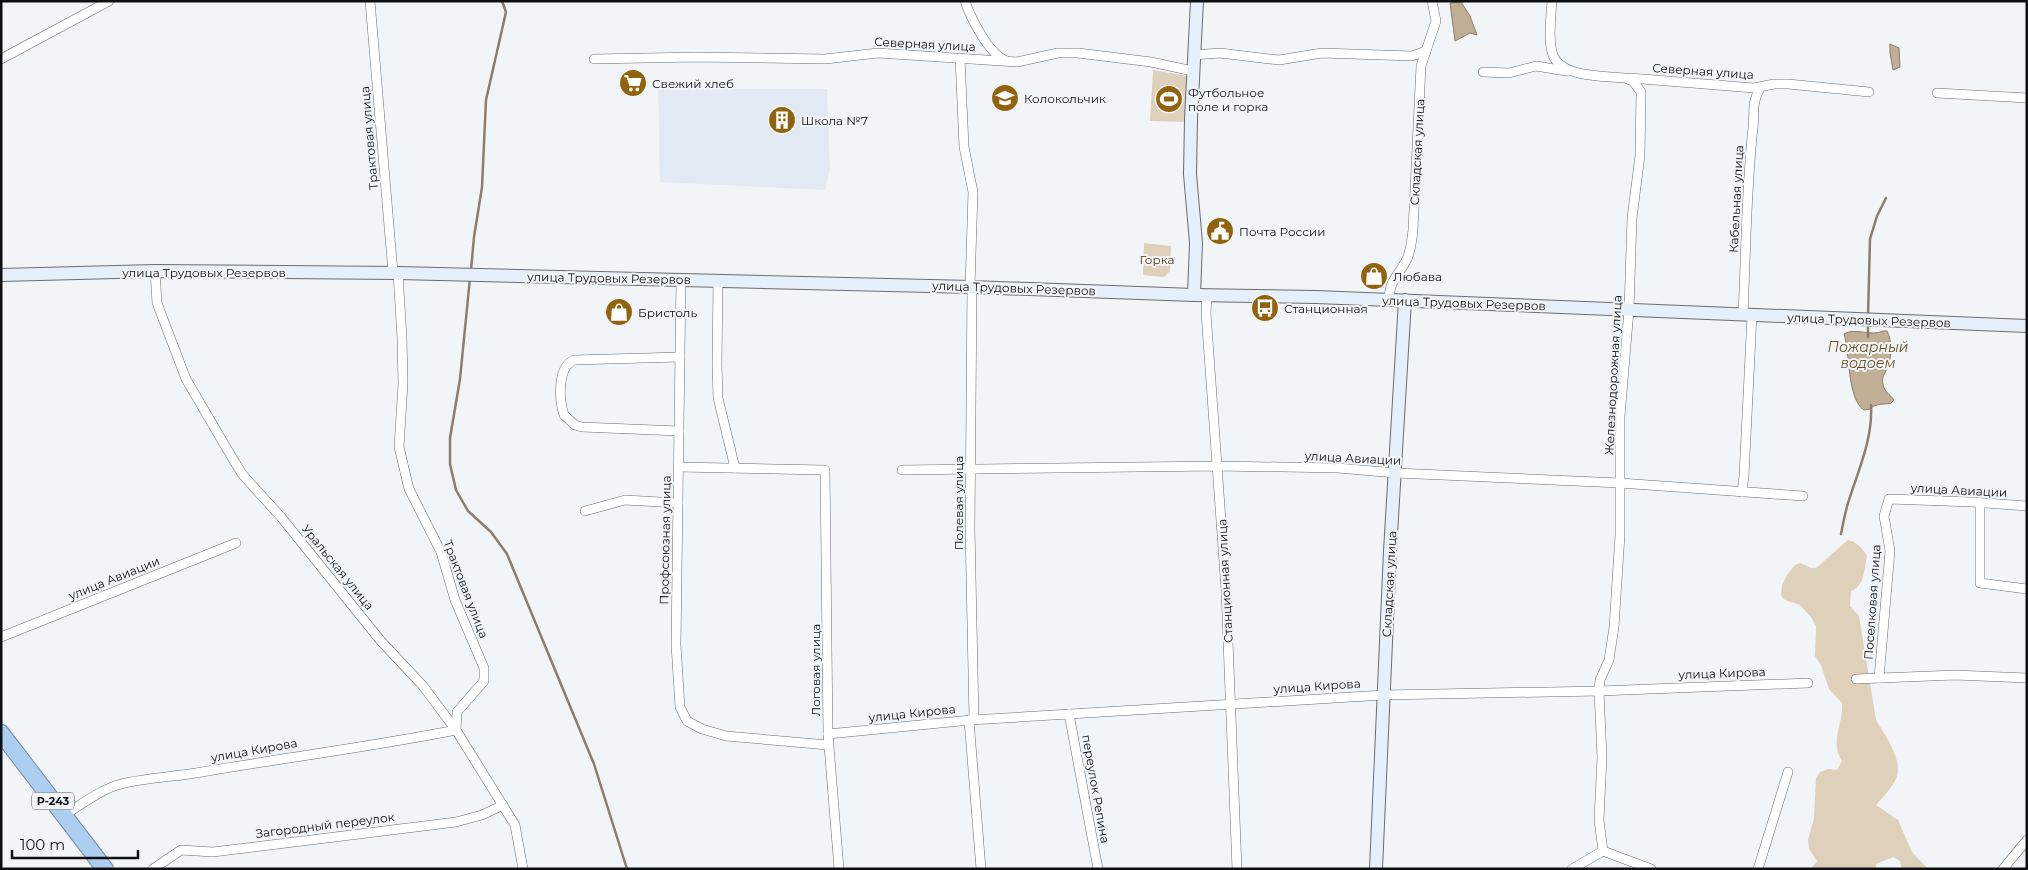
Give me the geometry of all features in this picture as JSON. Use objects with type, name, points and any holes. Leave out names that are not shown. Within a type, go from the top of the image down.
[{"type":"highway","name":"Р-243","points":[[1,733],[105,869]]},
{"type":"main road","name":"Станционная улица","points":[[1197,1],[1190,174],[1200,295]]},
{"type":"main road","name":"улица Трудовых Резервов","points":[[1,275],[155,271],[396,273],[971,286],[1200,295],[1405,300],[2027,326]]},
{"type":"main road","name":"Складская улица","points":[[1376,869],[1405,300]]},
{"type":"street","points":[[1,59],[109,1]]},
{"type":"street","name":"Трактовая улица","points":[[370,1],[396,273],[403,384],[399,447],[409,489],[440,552],[455,600],[484,668],[484,681],[457,712],[456,730]]},
{"type":"street","points":[[966,1],[969,10],[992,50],[1002,59],[1010,62]]},
{"type":"street","name":"Складская улица","points":[[1388,300],[1390,287],[1407,257],[1412,238],[1420,126],[1421,66],[1436,21],[1432,1]]},
{"type":"street","points":[[1552,1],[1550,37],[1552,52],[1554,58],[1561,66],[1571,72]]},
{"type":"street","points":[[1194,54],[1220,53],[1279,60],[1322,53],[1412,56],[1426,51]]},
{"type":"street","name":"Северная улица","points":[[594,59],[697,57],[824,59],[878,53],[1023,62],[1058,53],[1078,52],[1152,62],[1194,71]]},
{"type":"street","name":"Полевая улица","points":[[960,58],[964,147],[973,192],[970,469],[971,720],[981,869]]},
{"type":"street","points":[[1483,72],[1509,73],[1536,66],[1625,78]]},
{"type":"street","name":"Северная улица","points":[[1625,78],[1745,88],[1788,84],[1869,92]]},
{"type":"street","name":"Железнодорожная улица","points":[[1603,851],[1599,820],[1602,756],[1600,680],[1610,660],[1612,644],[1620,535],[1620,416],[1629,310],[1632,218],[1640,156],[1641,92],[1633,81],[1625,78]]},
{"type":"street","name":"Кабельная улица","points":[[1742,492],[1744,476],[1750,164],[1754,125],[1752,106],[1760,88]]},
{"type":"street","points":[[1937,93],[2027,98]]},
{"type":"street","name":"Уральская улица","points":[[155,271],[157,303],[186,379],[242,474],[281,517],[380,640],[423,686],[456,730],[517,829],[522,869]]},
{"type":"street","name":"Профсоюзная улица","points":[[681,279],[677,672],[680,707],[688,722],[702,729],[726,736],[828,745]]},
{"type":"street","points":[[679,467],[736,468],[718,398],[718,280]]},
{"type":"street","name":"Станционная улица","points":[[1200,295],[1206,313],[1226,590],[1237,869]]},
{"type":"street","points":[[679,431],[582,427],[575,425],[564,415],[561,389],[563,370],[566,365],[574,360],[680,357]]},
{"type":"street","name":"улица Авиации","points":[[902,470],[1218,466],[1338,468],[1396,473],[1620,483],[1803,496]]},
{"type":"street","name":"Логовая улица","points":[[736,468],[825,470],[828,745],[839,869]]},
{"type":"street","name":"улица Авиации","points":[[1889,499],[2027,506]]},
{"type":"street","name":"Поселковая улица","points":[[1879,678],[1890,551],[1884,516],[1889,499]]},
{"type":"street","points":[[585,511],[625,500],[678,503]]},
{"type":"street","points":[[1980,503],[1980,583],[2027,589]]},
{"type":"street","name":"улица Авиации","points":[[1,637],[236,543]]},
{"type":"street","points":[[1856,679],[1955,674],[2027,678]]},
{"type":"street","name":"улица Кирова","points":[[828,734],[971,720],[1384,695],[1600,691],[1808,683]]},
{"type":"street","name":"переулок Репина","points":[[1069,714],[1098,869]]},
{"type":"street","name":"улица Кирова","points":[[64,815],[107,789],[121,784],[323,751],[385,744],[456,730]]},
{"type":"street","points":[[1758,869],[1788,772]]},
{"type":"street","name":"Загородный переулок","points":[[153,869],[185,849],[213,852],[456,822],[482,815],[503,805]]},
{"type":"street","points":[[2003,869],[2027,840]]},
{"type":"street","points":[[1572,869],[1603,851],[1651,869]]},
{"type":"shaded area","points":[[658,85],[706,89],[827,89],[830,170],[825,190],[660,182]]},
{"type":"green space","name":"Футбольное поле и горка","points":[[1153,70],[1188,76],[1184,122],[1150,121]]},
{"type":"green space","name":"Горка","points":[[1144,243],[1171,246],[1170,271],[1164,277],[1143,275]]},
{"type":"green space","points":[[1848,540],[1859,546],[1867,556],[1861,581],[1856,589],[1851,591],[1850,606],[1859,616],[1876,720],[1896,756],[1898,764],[1896,779],[1876,805],[1898,820],[1912,852],[1928,869],[1902,869],[1900,861],[1893,857],[1876,864],[1876,869],[1811,869],[1817,861],[1809,849],[1808,840],[1814,818],[1816,778],[1820,772],[1828,769],[1837,770],[1842,761],[1838,754],[1837,739],[1842,703],[1829,689],[1821,665],[1815,656],[1816,626],[1800,605],[1785,600],[1781,596],[1782,585],[1795,565],[1800,563],[1816,568]]},
{"type":"water","points":[[1461,2],[1470,16],[1477,35],[1470,33],[1455,41],[1450,3]]},
{"type":"water","points":[[1890,44],[1899,48],[1900,67],[1893,70],[1890,53]]},
{"type":"water","name":"Пожарный водоем","points":[[1853,331],[1878,333],[1887,331],[1891,348],[1883,384],[1894,400],[1891,403],[1877,405],[1864,410],[1855,396],[1852,386],[1844,334]]},
{"type":"waterway","points":[[471,270],[482,187],[486,100],[506,12],[502,1]]},
{"type":"waterway","points":[[1868,317],[1870,239],[1877,216],[1886,198]]},
{"type":"waterway","points":[[470,278],[460,379],[450,438],[450,464],[456,490],[468,511],[491,532],[507,554],[594,764],[627,869]]},
{"type":"waterway","points":[[1868,325],[1868,337]]},
{"type":"waterway","points":[[1841,534],[1848,503],[1867,443],[1870,430],[1871,405]]},
{"type":"place","name":"Свежий хлеб","points":[[633,83]]},
{"type":"place","name":"Колокольчик","points":[[1005,98]]},
{"type":"place","name":"Футбольное поле и горка","points":[[1169,99]]},
{"type":"place","name":"Школа №7","points":[[782,120]]},
{"type":"place","name":"Почта России","points":[[1220,231]]},
{"type":"place","name":"Любава","points":[[1374,276]]},
{"type":"place","name":"Станционная","points":[[1265,308]]},
{"type":"place","name":"Бристоль","points":[[619,312]]}]
